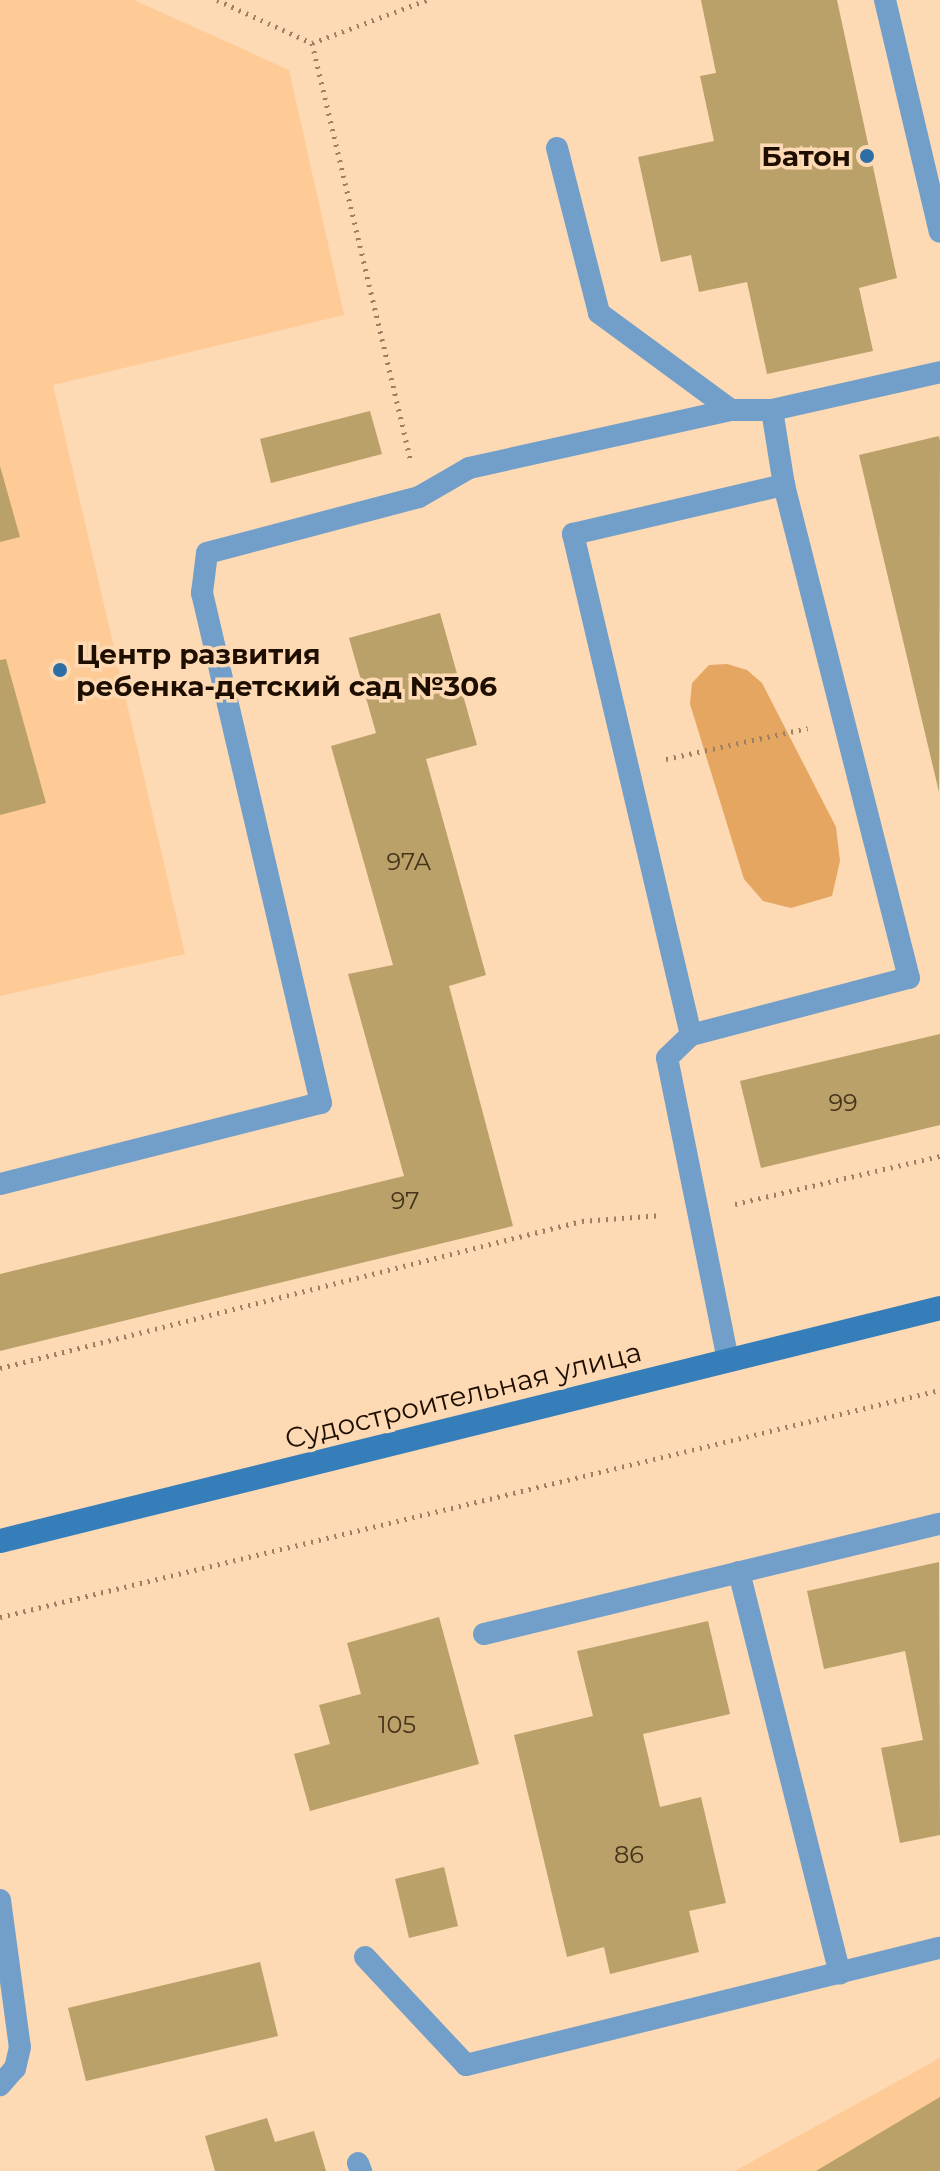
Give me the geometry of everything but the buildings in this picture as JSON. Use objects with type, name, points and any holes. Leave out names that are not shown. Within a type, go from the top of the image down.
[{"type":"main road","name":"Судостроительная улица","points":[[0,1541],[940,1308]]},
{"type":"lane","points":[[885,0],[940,232]]},
{"type":"lane","points":[[557,148],[599,313],[731,410]]},
{"type":"lane","points":[[0,1184],[321,1103],[202,593],[207,553],[419,497],[469,468],[731,410],[772,410],[940,372]]},
{"type":"lane","points":[[728,1360],[667,1058],[691,1035],[909,978],[784,485],[772,410]]},
{"type":"lane","points":[[691,1035],[573,534],[784,485]]},
{"type":"lane","points":[[484,1634],[940,1524]]},
{"type":"lane","points":[[739,1572],[840,1974]]},
{"type":"lane","points":[[0,1900],[20,2047],[15,2068],[0,2085]]},
{"type":"lane","points":[[365,1957],[466,2065],[940,1948]]},
{"type":"path","points":[[217,0],[312,43],[427,0]]},
{"type":"path","points":[[312,43],[419,497]]},
{"type":"path","points":[[629,767],[844,720]]},
{"type":"path","points":[[0,1368],[582,1221],[698,1213],[940,1156]]},
{"type":"path","points":[[0,1617],[940,1390]]},
{"type":"shaded area","name":"Центр развития ребенка-детский сад №306","points":[[0,0],[134,0],[289,70],[344,315],[53,385],[185,954],[0,996]]},
{"type":"shaded area","points":[[727,664],[747,670],[762,683],[836,827],[840,861],[832,896],[791,908],[763,901],[744,879],[690,704],[692,683],[709,665]]},
{"type":"shaded area","points":[[940,2058],[940,2171],[735,2171]]},
{"type":"place","name":"Батон","points":[[867,156]]},
{"type":"place","name":"Центр развития ребенка-детский сад №306","points":[[60,670]]}]
